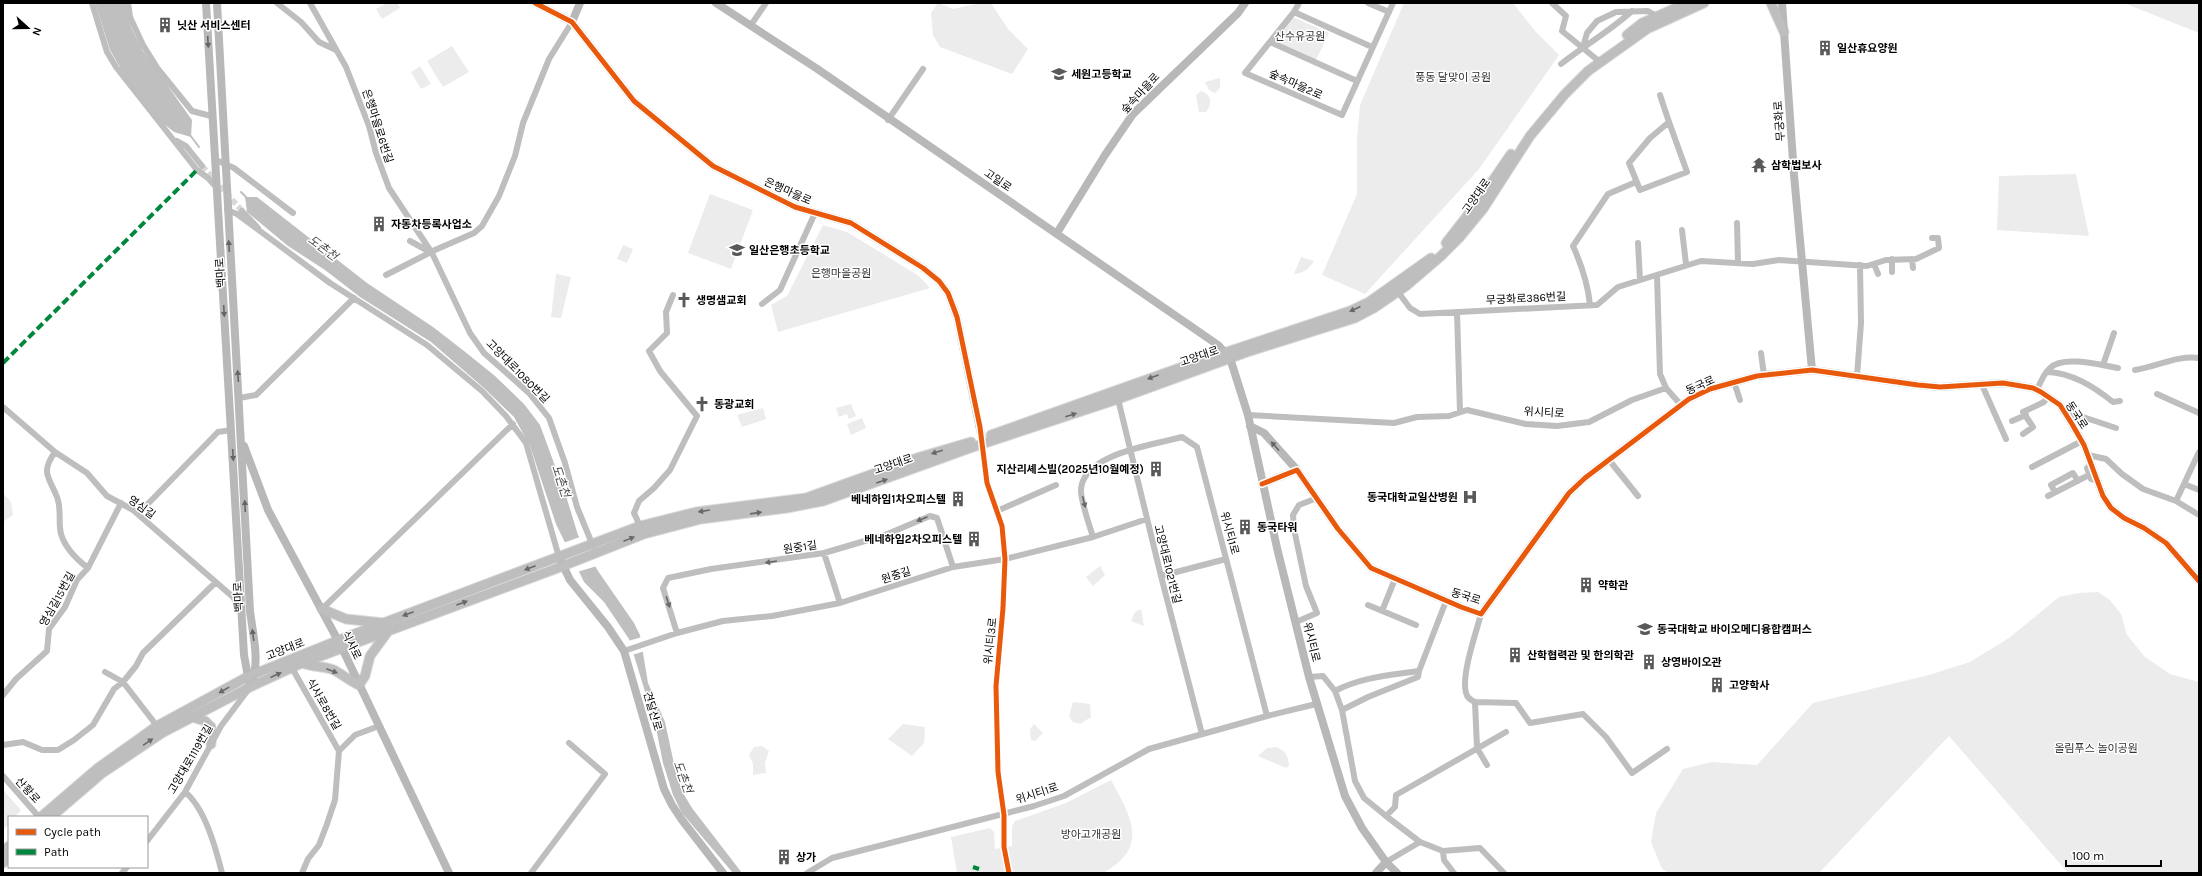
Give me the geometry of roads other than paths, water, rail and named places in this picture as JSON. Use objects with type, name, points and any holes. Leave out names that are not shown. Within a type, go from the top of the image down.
[{"type":"main road","name":"백마로","points":[[206,3],[211,116],[216,160],[216,187],[242,611],[247,677],[250,687]]},
{"type":"main road","name":"백마로","points":[[217,3],[224,164],[242,439],[250,611],[256,674]]},
{"type":"main road","name":"은행마을로","points":[[535,3],[572,22],[634,101],[713,166],[795,207],[851,223],[923,268],[939,281],[948,293],[957,317],[983,441]]},
{"type":"main road","points":[[572,22],[580,3]]},
{"type":"main road","name":"고일로","points":[[716,3],[1057,233],[1218,345],[1228,356]]},
{"type":"main road","name":"숲속마을로","points":[[1057,233],[1105,155],[1133,114],[1238,13],[1245,3]]},
{"type":"main road","name":"고양대로","points":[[387,626],[567,564],[592,549],[640,526],[696,512],[806,498],[920,457],[983,441],[1118,399],[1350,311],[1369,302],[1416,270],[1437,252],[1453,235],[1526,133],[1564,86],[1598,60],[1660,18],[1687,3]]},
{"type":"main road","name":"고양대로","points":[[1660,18],[1704,3]]},
{"type":"main road","points":[[1771,3],[1784,32]]},
{"type":"main road","name":"무궁화로","points":[[1782,3],[1794,175],[1812,370]]},
{"type":"main road","name":"고양대로","points":[[41,816],[98,768],[157,726],[247,677],[340,645],[563,555],[592,549],[694,521],[787,508],[822,501],[983,441],[1228,356],[1355,318],[1398,292],[1420,275],[1460,237],[1483,209],[1530,136],[1565,94],[1598,60]]},
{"type":"main road","name":"위시티로","points":[[1228,356],[1248,415],[1262,484],[1316,704],[1344,796],[1362,828],[1386,862],[1397,873]]},
{"type":"main road","name":"동국로","points":[[1250,426],[1264,433],[1297,470],[1338,529],[1371,568],[1446,601],[1481,614],[1561,504],[1585,478],[1681,405],[1710,389],[1764,375],[1812,370],[1940,387],[2003,383],[2037,390],[2048,396],[2060,406],[2082,441],[2103,496],[2111,508],[2124,518],[2144,528],[2166,543],[2199,580]]},
{"type":"main road","points":[[231,430],[242,439]]},
{"type":"main road","name":"식사로","points":[[242,439],[268,510],[340,645],[449,873]]},
{"type":"main road","points":[[1262,484],[1297,470]]},
{"type":"main road","name":"견달산로","points":[[563,555],[573,583],[626,650],[667,797],[682,820],[723,873]]},
{"type":"main road","points":[[302,663],[313,667],[334,671],[348,681],[359,685],[365,676],[370,656],[387,626],[346,619],[322,609]]},
{"type":"main road","name":"고양대로","points":[[52,816],[101,774],[162,733],[250,687],[340,645]]},
{"type":"main road","points":[[250,687],[256,674]]},
{"type":"main road","points":[[192,718],[205,721],[211,727],[211,744]]},
{"type":"main road","points":[[1376,873],[1386,862]]},
{"type":"street","points":[[92,3],[107,52],[116,67],[197,170],[208,178],[216,187]]},
{"type":"street","points":[[128,3],[130,17],[143,45],[158,69],[192,111],[211,116]]},
{"type":"street","points":[[277,3],[301,22],[319,42],[336,50]]},
{"type":"street","name":"은행마을로6번길","points":[[310,3],[336,50],[357,93],[389,188],[399,206],[432,253]]},
{"type":"street","points":[[750,25],[766,3]]},
{"type":"street","name":"숲속마을2로","points":[[1299,3],[1294,12],[1245,73],[1342,115],[1393,3]]},
{"type":"street","points":[[1368,3],[1389,12]]},
{"type":"street","points":[[1552,3],[1566,16],[1562,31],[1598,60]]},
{"type":"street","points":[[1561,64],[1582,47],[1617,26],[1632,11]]},
{"type":"street","points":[[1582,47],[1587,33],[1597,21],[1616,12],[1648,11],[1660,18]]},
{"type":"street","points":[[1294,12],[1372,47]]},
{"type":"street","points":[[386,275],[432,253],[435,250],[474,233],[482,226],[499,196],[512,163],[523,123],[549,59],[572,22]]},
{"type":"street","points":[[310,32],[322,25]]},
{"type":"street","points":[[1270,42],[1357,81]]},
{"type":"street","points":[[888,120],[923,69]]},
{"type":"street","points":[[1660,95],[1687,172],[1640,190],[1629,163],[1650,138],[1669,122]]},
{"type":"street","points":[[174,140],[186,146],[202,166]]},
{"type":"street","points":[[216,160],[234,168],[293,213]]},
{"type":"street","points":[[1590,305],[1588,288],[1573,246],[1608,194],[1636,182]]},
{"type":"street","points":[[227,210],[237,214],[261,233],[354,298],[427,345],[482,391],[513,424],[528,449],[563,555]]},
{"type":"street","points":[[242,211],[254,222],[261,233]]},
{"type":"street","points":[[762,304],[780,290],[815,213]]},
{"type":"street","points":[[1737,223],[1738,263]]},
{"type":"street","points":[[1682,230],[1686,264]]},
{"type":"street","points":[[1802,261],[1860,265],[1874,264],[1892,259],[1912,259],[1939,248],[1938,238],[1932,238]]},
{"type":"street","points":[[410,241],[432,253]]},
{"type":"street","points":[[1638,243],[1640,280]]},
{"type":"street","name":"고양대로1080번길","points":[[432,253],[470,333],[478,346],[529,393],[549,418],[565,463],[577,508],[592,549]]},
{"type":"street","points":[[1892,259],[1892,272]]},
{"type":"street","points":[[1912,259],[1913,268]]},
{"type":"street","name":"무궁화로386번길","points":[[1398,292],[1410,308],[1420,314],[1596,305],[1618,287],[1686,264],[1717,260],[1753,264],[1779,260],[1802,261]]},
{"type":"street","points":[[1874,264],[1878,274]]},
{"type":"street","points":[[1857,376],[1861,323],[1860,265]]},
{"type":"street","points":[[1657,275],[1660,374],[1666,388],[1681,405]]},
{"type":"street","points":[[640,526],[634,513],[639,501],[654,488],[670,470],[697,416],[660,371],[649,350],[667,333],[666,312],[672,295]]},
{"type":"street","points":[[239,398],[256,395],[354,298]]},
{"type":"street","points":[[1457,312],[1460,412]]},
{"type":"street","points":[[2103,365],[2114,333]]},
{"type":"street","points":[[1761,353],[1764,375]]},
{"type":"street","points":[[2135,370],[2172,360],[2190,357],[2199,358]]},
{"type":"street","points":[[2037,390],[2047,372],[2056,364],[2083,362],[2118,368]]},
{"type":"street","points":[[2047,372],[2059,372],[2092,385],[2113,402],[2120,401]]},
{"type":"street","points":[[1734,382],[1740,400]]},
{"type":"street","points":[[1982,385],[2006,438]]},
{"type":"street","name":"위시티로","points":[[1248,415],[1394,423],[1417,418],[1449,416],[1467,410],[1526,424],[1557,426],[1589,422],[1632,400],[1666,388]]},
{"type":"street","points":[[2158,394],[2199,414]]},
{"type":"street","points":[[2023,434],[2033,427],[2023,412],[2044,402],[2048,396]]},
{"type":"street","name":"고양대로1021번길","points":[[1118,399],[1160,576],[1202,734]]},
{"type":"street","name":"영심길","points":[[3,407],[55,452],[87,473],[107,496],[138,514],[233,597],[242,611]]},
{"type":"street","points":[[2012,421],[2026,415]]},
{"type":"street","points":[[2066,415],[2083,417],[2116,428]]},
{"type":"street","points":[[322,609],[513,424]]},
{"type":"street","points":[[138,514],[218,432],[231,430]]},
{"type":"street","name":"위시티1로","points":[[1092,537],[1081,490],[1087,473],[1101,460],[1130,450],[1182,437],[1197,447],[1267,716]]},
{"type":"street","name":"위시티3로","points":[[983,441],[987,483],[1002,526],[1005,559],[1004,608],[996,686],[998,772],[1004,815],[1003,844]]},
{"type":"street","points":[[2032,467],[2082,441]]},
{"type":"street","points":[[55,452],[50,460],[46,473],[50,485],[57,497],[60,530],[75,558],[88,568]]},
{"type":"street","points":[[2176,500],[2199,452]]},
{"type":"street","points":[[2088,455],[2106,459],[2122,474],[2143,489],[2176,500],[2199,516]]},
{"type":"street","points":[[1609,460],[1638,496]]},
{"type":"street","points":[[2091,464],[2087,468],[2089,475],[2091,479],[2097,481]]},
{"type":"street","points":[[2048,496],[2089,475]]},
{"type":"street","points":[[2184,484],[2199,490]]},
{"type":"street","points":[[997,511],[1056,485]]},
{"type":"street","points":[[1296,622],[1317,613],[1306,586],[1294,530],[1293,515],[1299,506],[1317,498]]},
{"type":"street","name":"영심길15번길","points":[[3,695],[16,679],[48,651],[49,629],[65,607],[77,580],[88,568],[121,503]]},
{"type":"street","name":"원중1길","points":[[677,633],[663,588],[668,578],[712,569],[824,553],[885,535],[930,516],[937,518],[953,567]]},
{"type":"street","name":"원중길","points":[[626,650],[677,633],[723,621],[772,616],[840,603],[953,567],[1005,559],[1092,537],[1147,519]]},
{"type":"street","points":[[824,553],[840,603]]},
{"type":"street","points":[[1160,576],[1226,559]]},
{"type":"street","points":[[1382,610],[1395,579]]},
{"type":"street","points":[[3,745],[23,742],[42,750],[58,750],[93,725],[114,689],[123,682],[136,666],[143,653],[216,582]]},
{"type":"street","name":"동국로","points":[[1419,671],[1446,601]]},
{"type":"street","points":[[1368,605],[1416,625]]},
{"type":"street","name":"동국로","points":[[1475,702],[1469,699],[1466,693],[1466,674],[1481,614]]},
{"type":"street","name":"식사로8번길","points":[[292,668],[339,750],[355,735],[378,726]]},
{"type":"street","points":[[1335,691],[1346,685],[1381,676],[1419,671],[1418,678],[1368,697],[1342,710]]},
{"type":"street","points":[[104,672],[123,682],[157,726]]},
{"type":"street","points":[[1310,677],[1323,676],[1335,691],[1342,710],[1355,781],[1364,798],[1420,842],[1443,851],[1480,848],[1504,873]]},
{"type":"street","name":"고양대로1119번길","points":[[148,840],[185,792],[221,726],[250,687]]},
{"type":"street","points":[[1487,765],[1477,748],[1475,702],[1516,703],[1530,723],[1583,714],[1606,737],[1632,773],[1667,749]]},
{"type":"street","name":"위시티1로","points":[[807,873],[832,858],[1004,815],[1064,796],[1149,749],[1316,704]]},
{"type":"street","points":[[1386,816],[1395,807],[1396,795],[1506,732]]},
{"type":"street","points":[[531,873],[605,774],[569,743]]},
{"type":"street","points":[[302,873],[308,859],[319,846],[335,800],[339,750]]},
{"type":"street","name":"산황로","points":[[3,776],[39,816]]},
{"type":"street","points":[[185,792],[194,799],[217,849],[222,873]]},
{"type":"street","points":[[1386,862],[1420,842]]},
{"type":"street","points":[[1443,851],[1444,860],[1454,873]]},
{"type":"waterway","name":"도촌천","points":[[190,135],[199,147]]},
{"type":"waterway","name":"도촌천","points":[[241,192],[246,197]]},
{"type":"tunnel","points":[[202,166],[242,211]]},
{"type":"tunnel","points":[[1003,844],[1009,873]]},
{"type":"place","name":"닛산 서비스센터","points":[[165,25]]},
{"type":"place","name":"일산휴요양원","points":[[1825,48]]},
{"type":"place","name":"세원고등학교","points":[[1059,74]]},
{"type":"place","name":"삼학법보사","points":[[1759,165]]},
{"type":"place","name":"자동차등록사업소","points":[[379,224]]},
{"type":"place","name":"일산은행초등학교","points":[[737,250]]},
{"type":"place","name":"생명샘교회","points":[[684,300]]},
{"type":"place","name":"동광교회","points":[[702,404]]},
{"type":"place","name":"지산리셰스빌(2025년10월예정)","points":[[1156,469]]},
{"type":"place","name":"동국대학교일산병원","points":[[1470,497]]},
{"type":"place","name":"베네하임1차오피스텔","points":[[958,499]]},
{"type":"place","name":"동국타워","points":[[1245,527]]},
{"type":"place","name":"베네하임2차오피스텔","points":[[974,539]]},
{"type":"place","name":"약학관","points":[[1586,585]]},
{"type":"place","name":"동국대학교 바이오메디융합캠퍼스","points":[[1645,629]]},
{"type":"place","name":"산학협력관 및 한의학관","points":[[1515,655]]},
{"type":"place","name":"상영바이오관","points":[[1649,662]]},
{"type":"place","name":"고양학사","points":[[1717,685]]},
{"type":"place","name":"상가","points":[[784,857]]},
{"type":"park label","name":"산수유공원","points":[[1300,36]]},
{"type":"park label","name":"풍동 달맞이 공원","points":[[1453,77]]},
{"type":"park label","name":"은행마을공원","points":[[841,273]]},
{"type":"park label","name":"올림푸스 놀이공원","points":[[2096,748]]},
{"type":"park label","name":"방아고개공원","points":[[1091,834]]}]
